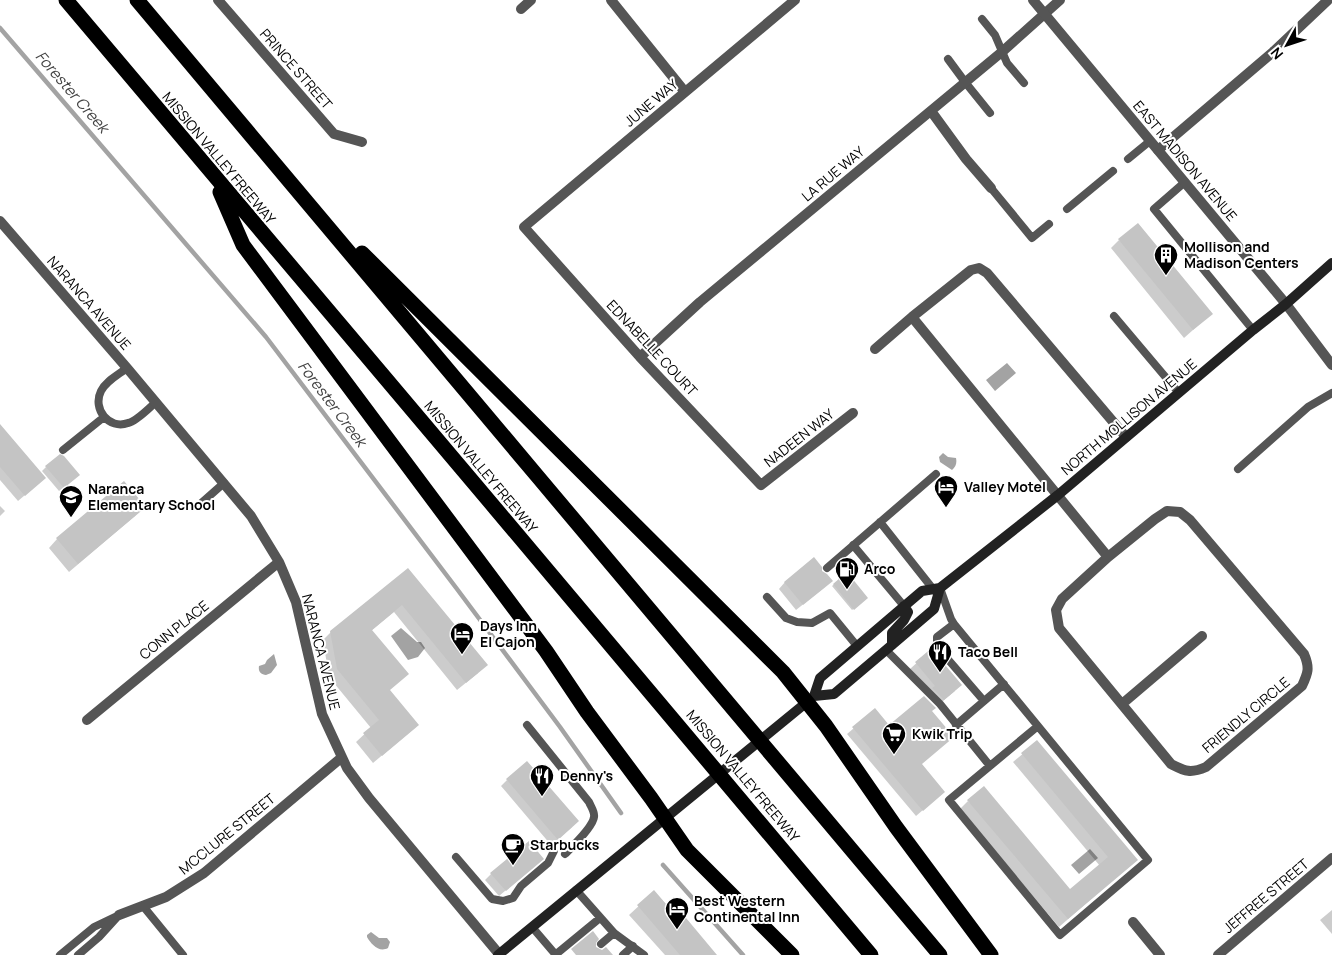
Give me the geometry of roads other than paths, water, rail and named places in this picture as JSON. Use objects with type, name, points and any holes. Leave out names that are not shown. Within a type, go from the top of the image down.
[{"type":"highway","name":"MISSION VALLEY FREEWAY","points":[[66,0],[696,745],[871,955]]},
{"type":"highway","points":[[137,0],[940,955]]},
{"type":"highway","points":[[214,177],[243,245],[546,651],[587,712],[687,850],[792,955]]},
{"type":"highway","points":[[295,187],[810,699],[826,726],[896,827],[991,955]]},
{"type":"main road","name":"NORTH MOLLISON AVENUE","points":[[499,955],[810,699],[820,678],[922,591],[937,588],[1058,495],[1286,304],[1332,263]]},
{"type":"main road","name":"NORTH MOLLISON AVENUE","points":[[810,699],[834,694],[934,609],[937,588]]},
{"type":"main road","points":[[889,647],[892,634],[908,612],[904,606]]},
{"type":"street","name":"PRINCE STREET","points":[[218,0],[334,134],[362,142]]},
{"type":"street","points":[[521,9],[531,0]]},
{"type":"street","points":[[611,0],[685,92]]},
{"type":"street","name":"JUNE WAY","points":[[524,227],[795,0]]},
{"type":"street","name":"EAST MADISON AVENUE","points":[[1033,0],[1286,304],[1332,365]]},
{"type":"street","name":"LA RUE WAY","points":[[640,357],[700,302],[931,111],[1060,0]]},
{"type":"street","points":[[1158,150],[1273,52],[1328,0]]},
{"type":"street","points":[[931,111],[966,159],[991,188]]},
{"type":"street","name":"NARANCA AVENUE","points":[[0,221],[156,402],[251,516],[279,562],[296,602],[322,714],[346,768],[499,955]]},
{"type":"street","name":"EDNABELLE COURT","points":[[524,227],[640,357],[761,485]]},
{"type":"street","points":[[875,349],[971,270],[979,268],[987,273],[1126,437]]},
{"type":"street","points":[[912,317],[1108,557]]},
{"type":"street","name":"NADEEN WAY","points":[[761,485],[853,412]]},
{"type":"street","name":"FRIENDLY CIRCLE","points":[[1167,511],[1180,512],[1190,520],[1298,646],[1308,664],[1308,674],[1302,686],[1206,767],[1196,772],[1185,771],[1171,764],[1122,704],[1059,628],[1056,610],[1062,598],[1155,518],[1167,511]]},
{"type":"street","name":"CONN PLACE","points":[[87,720],[279,562]]},
{"type":"street","points":[[1122,704],[1202,636]]},
{"type":"street","name":"MCCLURE STREET","points":[[119,915],[166,896],[204,873],[342,758]]},
{"type":"street","name":"JEFFREE STREET","points":[[1218,955],[1332,858]]},
{"type":"street","points":[[1133,922],[1160,955]]},
{"type":"lane","points":[[982,19],[995,34],[1007,63],[1024,83]]},
{"type":"lane","points":[[948,59],[990,113]]},
{"type":"lane","points":[[1128,159],[1150,141]]},
{"type":"lane","points":[[1067,209],[1113,172]]},
{"type":"lane","points":[[1185,182],[1154,209],[1253,330]]},
{"type":"lane","points":[[991,188],[1032,238],[1049,224]]},
{"type":"lane","points":[[1114,316],[1179,393]]},
{"type":"lane","points":[[127,368],[109,382],[100,393],[99,405],[104,417],[114,424],[128,424],[156,402]]},
{"type":"lane","points":[[1238,469],[1308,407],[1332,393]]},
{"type":"lane","points":[[63,450],[104,417]]},
{"type":"lane","points":[[827,568],[936,474]]},
{"type":"lane","points":[[198,506],[224,483]]},
{"type":"lane","points":[[880,522],[937,588],[950,619],[1004,684],[1148,860],[1060,935],[949,800],[1038,726]]},
{"type":"lane","points":[[853,546],[904,606]]},
{"type":"lane","points":[[767,597],[786,618],[797,622],[812,623],[830,613],[857,646]]},
{"type":"lane","points":[[954,624],[937,637],[936,643],[939,649],[984,701]]},
{"type":"lane","points":[[889,647],[940,704],[990,766]]},
{"type":"lane","points":[[956,725],[1004,684]]},
{"type":"lane","points":[[527,725],[589,802],[594,814],[591,824],[575,845],[565,854]]},
{"type":"lane","points":[[456,857],[492,899],[503,901],[513,898],[520,886],[548,863],[554,851]]},
{"type":"lane","points":[[576,890],[614,933],[644,955]]},
{"type":"lane","points":[[144,906],[183,955]]},
{"type":"lane","points":[[60,955],[94,927],[119,915]]},
{"type":"lane","points":[[78,955],[99,937],[119,915]]},
{"type":"lane","points":[[532,927],[556,955],[600,918]]},
{"type":"lane","points":[[601,944],[614,933]]},
{"type":"lane","points":[[623,955],[633,946]]},
{"type":"waterway","name":"Forester Creek","points":[[0,28],[266,337],[560,727],[621,813]]},
{"type":"waterway","name":"Forester Creek","points":[[663,865],[743,955]]},
{"type":"place","name":"Mollison and Madison Centers","points":[[1166,276]]},
{"type":"place","name":"Valley Motel","points":[[946,508]]},
{"type":"place","name":"Naranca Elementary School","points":[[71,518]]},
{"type":"place","name":"Arco","points":[[847,590]]},
{"type":"place","name":"Days Inn El Cajon","points":[[462,655]]},
{"type":"place","name":"Taco Bell","points":[[940,673]]},
{"type":"place","name":"Kwik Trip","points":[[894,755]]},
{"type":"place","name":"Denny's","points":[[542,797]]},
{"type":"place","name":"Starbucks","points":[[513,866]]},
{"type":"place","name":"Best Western Continental Inn","points":[[677,930]]}]
